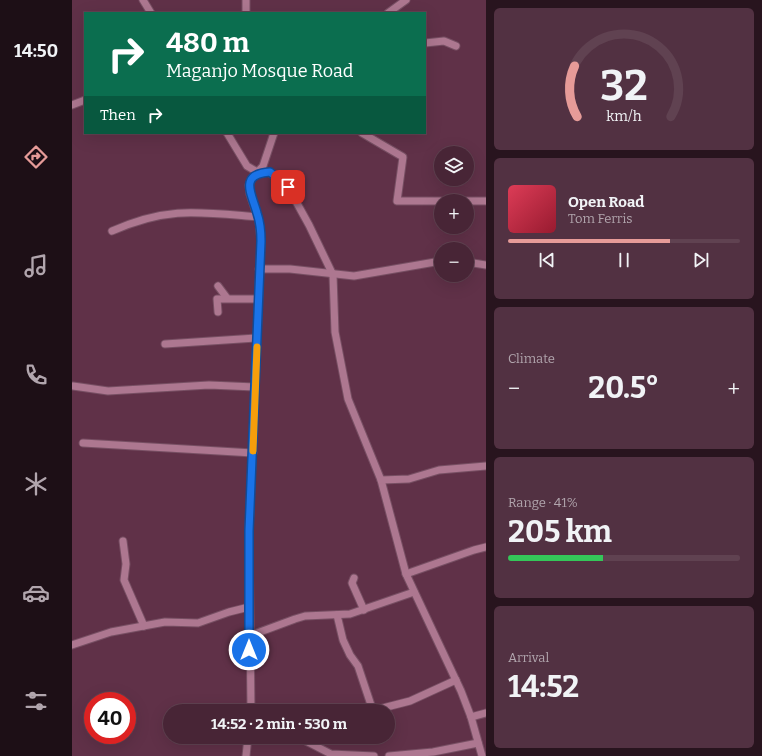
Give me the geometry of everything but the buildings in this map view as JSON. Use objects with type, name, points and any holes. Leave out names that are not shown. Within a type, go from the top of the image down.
[{"type":"street","points":[[143,0],[150,12]]},
{"type":"street","points":[[246,0],[246,12]]},
{"type":"street","points":[[390,12],[406,0]]},
{"type":"street","points":[[426,43],[444,41],[456,46]]},
{"type":"street","points":[[72,105],[84,100]]},
{"type":"street","points":[[228,134],[247,166],[259,173],[270,172],[288,187],[312,231],[333,275],[335,332],[345,388],[381,480],[406,574],[456,680],[471,717],[482,756]]},
{"type":"street","points":[[251,704],[249,531],[261,241],[258,217],[250,194],[249,185],[252,178],[259,173],[265,161],[274,134]]},
{"type":"street","points":[[364,134],[403,157],[397,201],[434,202]]},
{"type":"street","points":[[474,201],[486,201]]},
{"type":"street","points":[[112,231],[149,216],[179,212],[194,211],[258,217]]},
{"type":"street","points":[[259,269],[290,269],[333,275],[354,276],[434,263]]},
{"type":"street","points":[[474,263],[486,265]]},
{"type":"street","points":[[218,286],[227,298]]},
{"type":"street","points":[[218,312],[217,299],[258,299]]},
{"type":"street","points":[[165,344],[257,338]]},
{"type":"street","points":[[72,386],[108,391],[209,386],[256,388]]},
{"type":"street","points":[[83,443],[253,453]]},
{"type":"street","points":[[381,480],[409,479],[439,470],[486,466]]},
{"type":"street","points":[[122,541],[126,564],[124,580],[144,626]]},
{"type":"street","points":[[406,574],[486,547]]},
{"type":"street","points":[[354,578],[352,583],[364,610]]},
{"type":"street","points":[[249,636],[305,616],[337,615],[364,610],[414,592]]},
{"type":"street","points":[[72,645],[111,632],[165,622],[198,623],[229,612],[249,607]]},
{"type":"street","points":[[337,615],[343,640],[350,656],[358,666],[372,708],[375,710],[410,702],[456,680]]},
{"type":"street","points":[[471,717],[486,713]]},
{"type":"street","points":[[389,756],[433,752],[478,743]]},
{"type":"street","points":[[246,756],[247,744]]},
{"type":"street","points":[[312,744],[331,754],[374,756]]},
{"type":"slow traffic","points":[[253,451],[257,347]]},
{"type":"route","points":[[249,650],[249,531],[261,241],[259,221],[250,194],[249,185],[252,178],[259,173],[270,172],[276,175],[288,187]]}]
